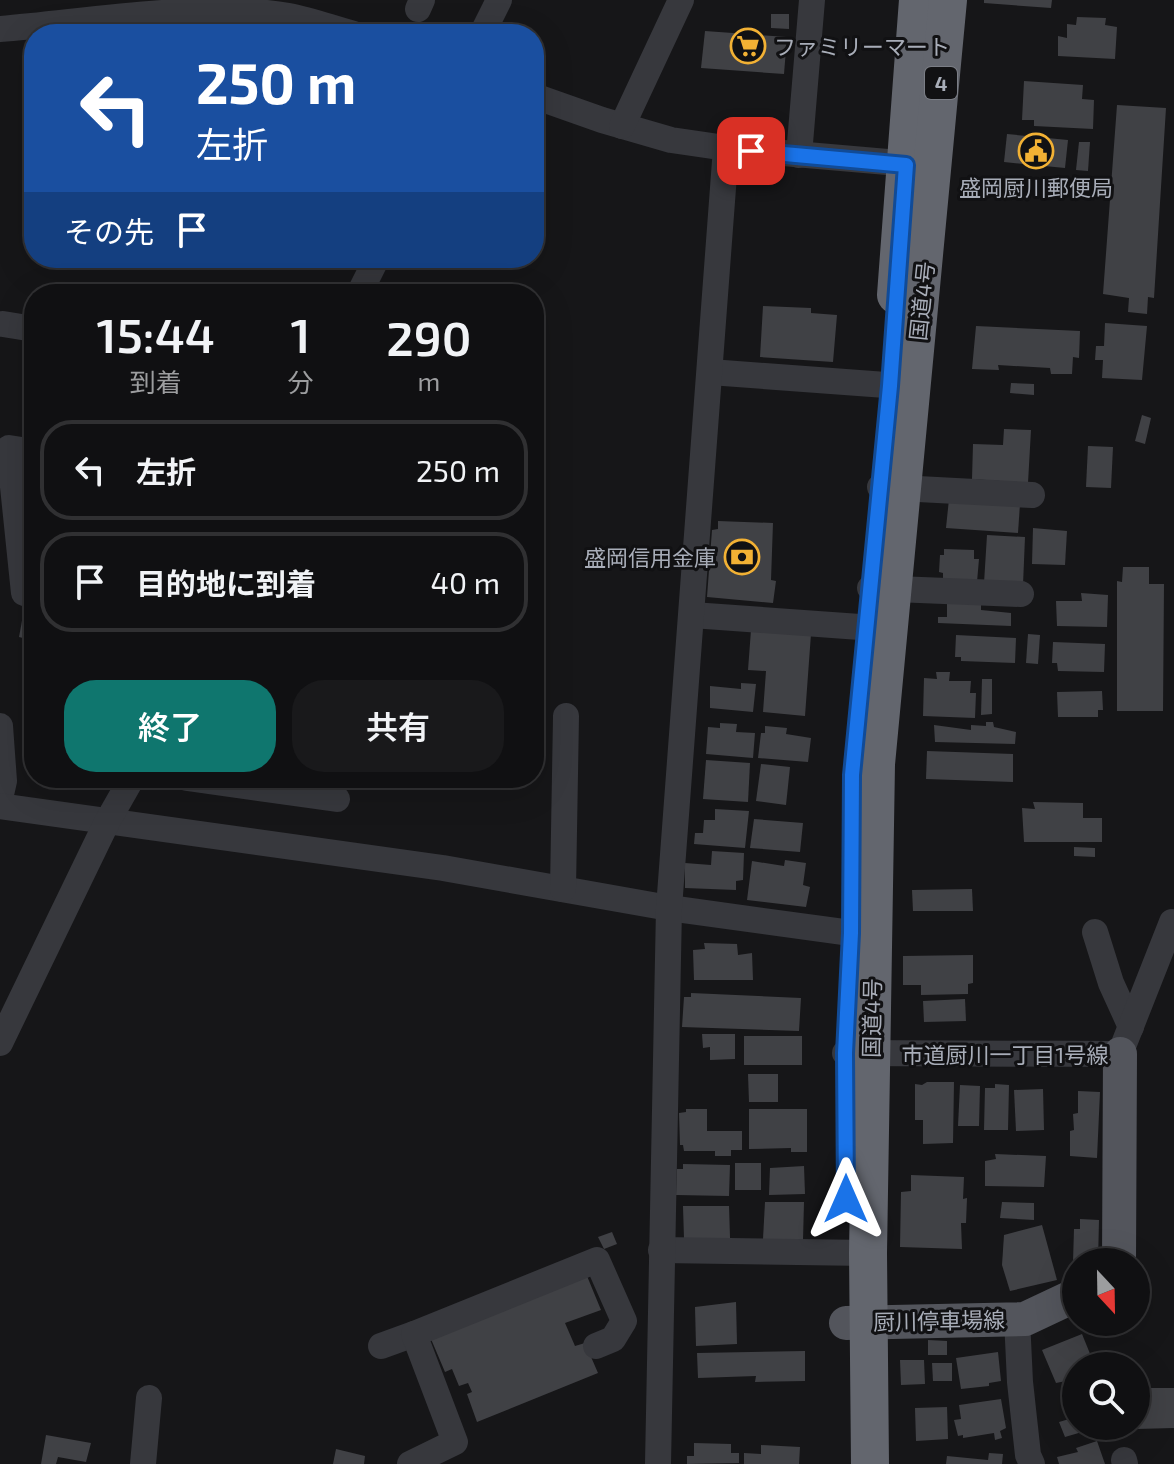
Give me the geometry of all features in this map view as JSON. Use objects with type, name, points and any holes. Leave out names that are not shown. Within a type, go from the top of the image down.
[{"type":"highway","name":"国道4号","points":[[918,0],[920,165]]},
{"type":"highway","name":"国道4号","points":[[844,1464],[856,1322],[858,1053],[862,934],[876,764],[877,628],[920,165],[948,0]]},
{"type":"highway","name":"国道4号","points":[[856,1322],[870,1464]]},
{"type":"main road","points":[[1119,1248],[1126,1040]]},
{"type":"main road","name":"厨川停車場線","points":[[856,1322],[1025,1319],[1062,1302]]},
{"type":"street","points":[[487,24],[499,0]]},
{"type":"street","points":[[622,126],[681,0]]},
{"type":"street","points":[[799,155],[812,0]]},
{"type":"street","points":[[39,24],[170,7],[288,16],[317,24]]},
{"type":"street","points":[[0,29],[24,26]]},
{"type":"street","points":[[544,99],[671,140],[726,148],[920,165]]},
{"type":"street","points":[[658,1464],[669,908],[726,148]]},
{"type":"street","points":[[3,324],[24,327]]},
{"type":"street","points":[[710,372],[901,387]]},
{"type":"street","points":[[24,450],[9,448],[24,508]]},
{"type":"street","points":[[891,487],[1032,495]]},
{"type":"street","points":[[881,588],[1021,594]]},
{"type":"street","points":[[692,615],[877,628]]},
{"type":"street","points":[[563,889],[566,716]]},
{"type":"street","points":[[0,726],[4,781],[0,799]]},
{"type":"street","points":[[0,1043],[126,788]]},
{"type":"street","points":[[258,788],[337,799]]},
{"type":"street","points":[[0,806],[443,868],[669,908],[862,934]]},
{"type":"street","name":"市道厨川一丁目1号線","points":[[858,1053],[1126,1040],[1172,922]]},
{"type":"street","points":[[1095,932],[1126,1040]]},
{"type":"street","points":[[661,1250],[857,1253]]},
{"type":"street","points":[[381,1346],[597,1260],[624,1321],[613,1339],[596,1346]]},
{"type":"street","points":[[1017,1319],[1020,1382],[1028,1455],[1032,1464]]},
{"type":"street","points":[[410,1464],[455,1442],[414,1334]]},
{"type":"street","points":[[143,1464],[149,1398]]},
{"type":"building","points":[[984,0],[1052,0],[1051,8],[984,3]]},
{"type":"building","points":[[771,14],[789,14],[789,29],[771,28]]},
{"type":"building","points":[[1077,17],[1106,18],[1105,25],[1117,27],[1115,59],[1058,56],[1058,36],[1067,38],[1067,24],[1076,25]]},
{"type":"building","points":[[705,31],[787,37],[784,74],[701,68]]},
{"type":"building","points":[[1024,81],[1083,85],[1082,99],[1094,100],[1093,129],[1034,126],[1034,120],[1022,120]]},
{"type":"building","points":[[1117,105],[1166,108],[1154,298],[1148,297],[1147,314],[1128,312],[1129,298],[1103,294]]},
{"type":"building","points":[[1007,134],[1068,140],[1065,168],[1004,162]]},
{"type":"building","points":[[1079,142],[1090,142],[1088,171],[1076,170]]},
{"type":"building","points":[[763,306],[811,308],[811,313],[837,315],[833,362],[760,357]]},
{"type":"building","points":[[1105,323],[1147,326],[1142,380],[1102,378],[1103,360],[1095,360],[1096,346],[1104,346]]},
{"type":"building","points":[[976,326],[1080,331],[1079,358],[1073,357],[1072,374],[1051,374],[1050,368],[998,365],[999,370],[972,369]]},
{"type":"building","points":[[1011,383],[1034,384],[1034,395],[1010,393]]},
{"type":"building","points":[[1142,415],[1151,418],[1145,444],[1135,441]]},
{"type":"building","points":[[1004,429],[1031,430],[1028,483],[972,479],[973,444],[1003,445]]},
{"type":"building","points":[[1088,446],[1113,447],[1111,488],[1086,487]]},
{"type":"building","points":[[949,499],[1020,504],[1018,533],[946,528]]},
{"type":"building","name":"盛岡信用金庫","points":[[718,521],[773,523],[771,580],[776,581],[773,603],[707,597],[712,530],[718,529]]},
{"type":"building","points":[[1033,528],[1067,531],[1065,565],[1032,564]]},
{"type":"building","points":[[987,535],[1025,537],[1023,585],[984,583]]},
{"type":"building","points":[[944,549],[974,550],[974,559],[979,559],[977,582],[943,581],[943,573],[939,572],[940,555],[944,555]]},
{"type":"building","points":[[1123,567],[1149,567],[1149,584],[1164,584],[1163,711],[1117,711],[1117,581],[1122,582]]},
{"type":"building","points":[[1081,593],[1108,595],[1107,627],[1057,626],[1056,601],[1082,601]]},
{"type":"building","points":[[947,603],[981,604],[981,610],[1011,613],[1011,626],[938,623],[938,617],[947,617]]},
{"type":"building","points":[[24,610],[24,638],[19,637]]},
{"type":"building","points":[[751,630],[811,634],[805,716],[763,712],[766,671],[748,670]]},
{"type":"building","points":[[1028,634],[1040,635],[1038,664],[1026,663]]},
{"type":"building","points":[[956,635],[1016,638],[1015,663],[961,661],[961,657],[955,657]]},
{"type":"building","points":[[1053,642],[1105,644],[1104,672],[1058,671],[1057,663],[1052,663]]},
{"type":"building","points":[[936,672],[950,672],[949,681],[971,681],[970,693],[976,693],[975,718],[923,716],[924,678],[937,679]]},
{"type":"building","points":[[982,679],[992,679],[992,714],[981,715]]},
{"type":"building","points":[[741,683],[756,684],[753,712],[710,708],[710,686],[741,689]]},
{"type":"building","points":[[1102,691],[1103,710],[1098,710],[1098,717],[1058,717],[1057,692]]},
{"type":"building","points":[[986,722],[1016,732],[1015,744],[935,742],[934,725],[971,730],[971,725],[986,726]]},
{"type":"building","points":[[720,723],[737,724],[736,732],[755,733],[753,758],[706,754],[708,727],[720,728]]},
{"type":"building","points":[[765,726],[787,728],[786,734],[811,738],[808,762],[758,758],[761,733],[765,733]]},
{"type":"building","points":[[927,751],[1013,754],[1013,782],[926,779]]},
{"type":"building","points":[[706,760],[750,763],[748,802],[703,799]]},
{"type":"building","points":[[761,764],[790,767],[786,805],[756,801]]},
{"type":"building","points":[[1033,802],[1083,803],[1083,818],[1102,818],[1102,842],[1024,842],[1022,808],[1035,809]]},
{"type":"building","points":[[715,809],[749,811],[745,848],[694,844],[695,833],[703,833],[704,820],[715,820]]},
{"type":"building","points":[[754,819],[803,823],[800,852],[750,848]]},
{"type":"building","points":[[1074,847],[1095,848],[1095,857],[1074,856]]},
{"type":"building","points":[[712,851],[744,853],[743,880],[736,881],[736,890],[685,888],[685,863],[711,865]]},
{"type":"building","points":[[785,860],[806,863],[803,885],[810,887],[806,907],[747,900],[752,861],[784,866]]},
{"type":"building","points":[[972,889],[973,911],[913,911],[912,890]]},
{"type":"building","points":[[704,943],[737,944],[738,955],[752,953],[753,980],[694,980],[693,950],[705,949]]},
{"type":"building","points":[[973,955],[973,983],[968,984],[968,994],[921,995],[921,985],[903,985],[903,956]]},
{"type":"building","points":[[691,993],[801,998],[799,1031],[682,1027],[684,997],[691,997]]},
{"type":"building","points":[[965,999],[966,1021],[924,1022],[923,1001]]},
{"type":"building","points":[[702,1034],[735,1034],[735,1059],[710,1060],[710,1047],[703,1048]]},
{"type":"building","points":[[744,1036],[802,1036],[802,1065],[744,1065]]},
{"type":"building","points":[[748,1074],[778,1074],[778,1102],[749,1102]]},
{"type":"building","points":[[954,1082],[953,1143],[923,1144],[923,1120],[915,1120],[915,1084]]},
{"type":"building","points":[[995,1084],[1009,1085],[1008,1130],[984,1130],[985,1088],[995,1088]]},
{"type":"building","points":[[960,1085],[980,1086],[979,1126],[958,1126]]},
{"type":"building","points":[[1043,1089],[1044,1130],[1016,1131],[1014,1090]]},
{"type":"building","points":[[1078,1091],[1100,1092],[1097,1158],[1070,1156],[1070,1131],[1074,1130],[1073,1114],[1078,1113]]},
{"type":"building","points":[[686,1109],[707,1109],[707,1131],[742,1131],[742,1150],[731,1150],[731,1156],[715,1156],[715,1151],[684,1151],[683,1145],[680,1145],[679,1113],[686,1112]]},
{"type":"building","points":[[749,1109],[807,1109],[807,1152],[791,1152],[791,1148],[749,1149]]},
{"type":"building","points":[[995,1154],[1046,1156],[1044,1187],[985,1186],[985,1161],[996,1159]]},
{"type":"building","points":[[735,1163],[761,1163],[761,1190],[735,1190]]},
{"type":"building","points":[[683,1164],[730,1165],[729,1196],[676,1195],[677,1169],[683,1169]]},
{"type":"building","points":[[804,1166],[805,1194],[769,1195],[770,1168]]},
{"type":"building","points":[[911,1175],[964,1177],[963,1199],[967,1198],[966,1223],[961,1223],[962,1249],[900,1247],[901,1192],[911,1191]]},
{"type":"building","points":[[765,1202],[804,1202],[803,1240],[763,1239]]},
{"type":"building","points":[[1002,1202],[1034,1203],[1034,1220],[1000,1218]]},
{"type":"building","points":[[683,1206],[729,1206],[730,1238],[684,1239]]},
{"type":"building","points":[[1080,1219],[1099,1220],[1098,1248],[1073,1248],[1074,1229],[1080,1229]]},
{"type":"building","points":[[1042,1225],[1057,1280],[1010,1291],[1002,1265],[1004,1235]]},
{"type":"building","points":[[612,1232],[617,1244],[604,1249],[598,1237]]},
{"type":"building","points":[[587,1276],[601,1310],[565,1323],[575,1346],[585,1343],[598,1373],[477,1422],[467,1394],[472,1392],[468,1383],[459,1386],[452,1369],[445,1372],[431,1339]]},
{"type":"building","points":[[736,1302],[737,1344],[696,1346],[695,1307]]},
{"type":"building","points":[[1083,1336],[1089,1352],[1062,1352],[1062,1382],[1056,1383],[1042,1350]]},
{"type":"building","points":[[928,1340],[947,1341],[947,1355],[928,1355]]},
{"type":"building","points":[[805,1351],[805,1381],[755,1382],[756,1376],[698,1378],[697,1353]]},
{"type":"building","points":[[998,1352],[1001,1381],[989,1383],[989,1386],[961,1389],[956,1358]]},
{"type":"building","points":[[900,1360],[924,1360],[925,1384],[901,1385]]},
{"type":"building","points":[[932,1363],[952,1363],[952,1381],[933,1381]]},
{"type":"building","points":[[1150,1388],[1174,1388],[1174,1428],[1150,1429]]},
{"type":"building","points":[[1001,1399],[1006,1428],[1000,1431],[1002,1438],[995,1440],[994,1433],[963,1438],[963,1435],[958,1436],[954,1420],[961,1419],[959,1405]]},
{"type":"building","points":[[947,1407],[948,1439],[916,1441],[915,1408]]},
{"type":"building","points":[[46,1435],[91,1443],[86,1462],[58,1457],[56,1464],[41,1464]]},
{"type":"building","points":[[1097,1441],[1105,1464],[1059,1464],[1057,1457],[1078,1452],[1076,1448]]},
{"type":"building","points":[[694,1443],[731,1444],[731,1453],[739,1453],[739,1463],[687,1464],[687,1456],[694,1456]]},
{"type":"building","points":[[761,1445],[800,1447],[799,1464],[744,1464],[744,1453],[761,1454]]},
{"type":"building","points":[[336,1449],[365,1456],[364,1464],[333,1464]]},
{"type":"building","points":[[989,1453],[1003,1454],[1002,1464],[946,1464],[947,1456],[988,1460]]},
{"type":"place","name":"ファミリーマート","points":[[748,46]]},
{"type":"place","name":"盛岡厨川郵便局","points":[[1036,151]]},
{"type":"place","name":"盛岡信用金庫","points":[[742,557]]},
{"type":"route","points":[[751,151],[906,165],[890,386],[852,775],[851,933],[845,1053],[846,1199]]}]
